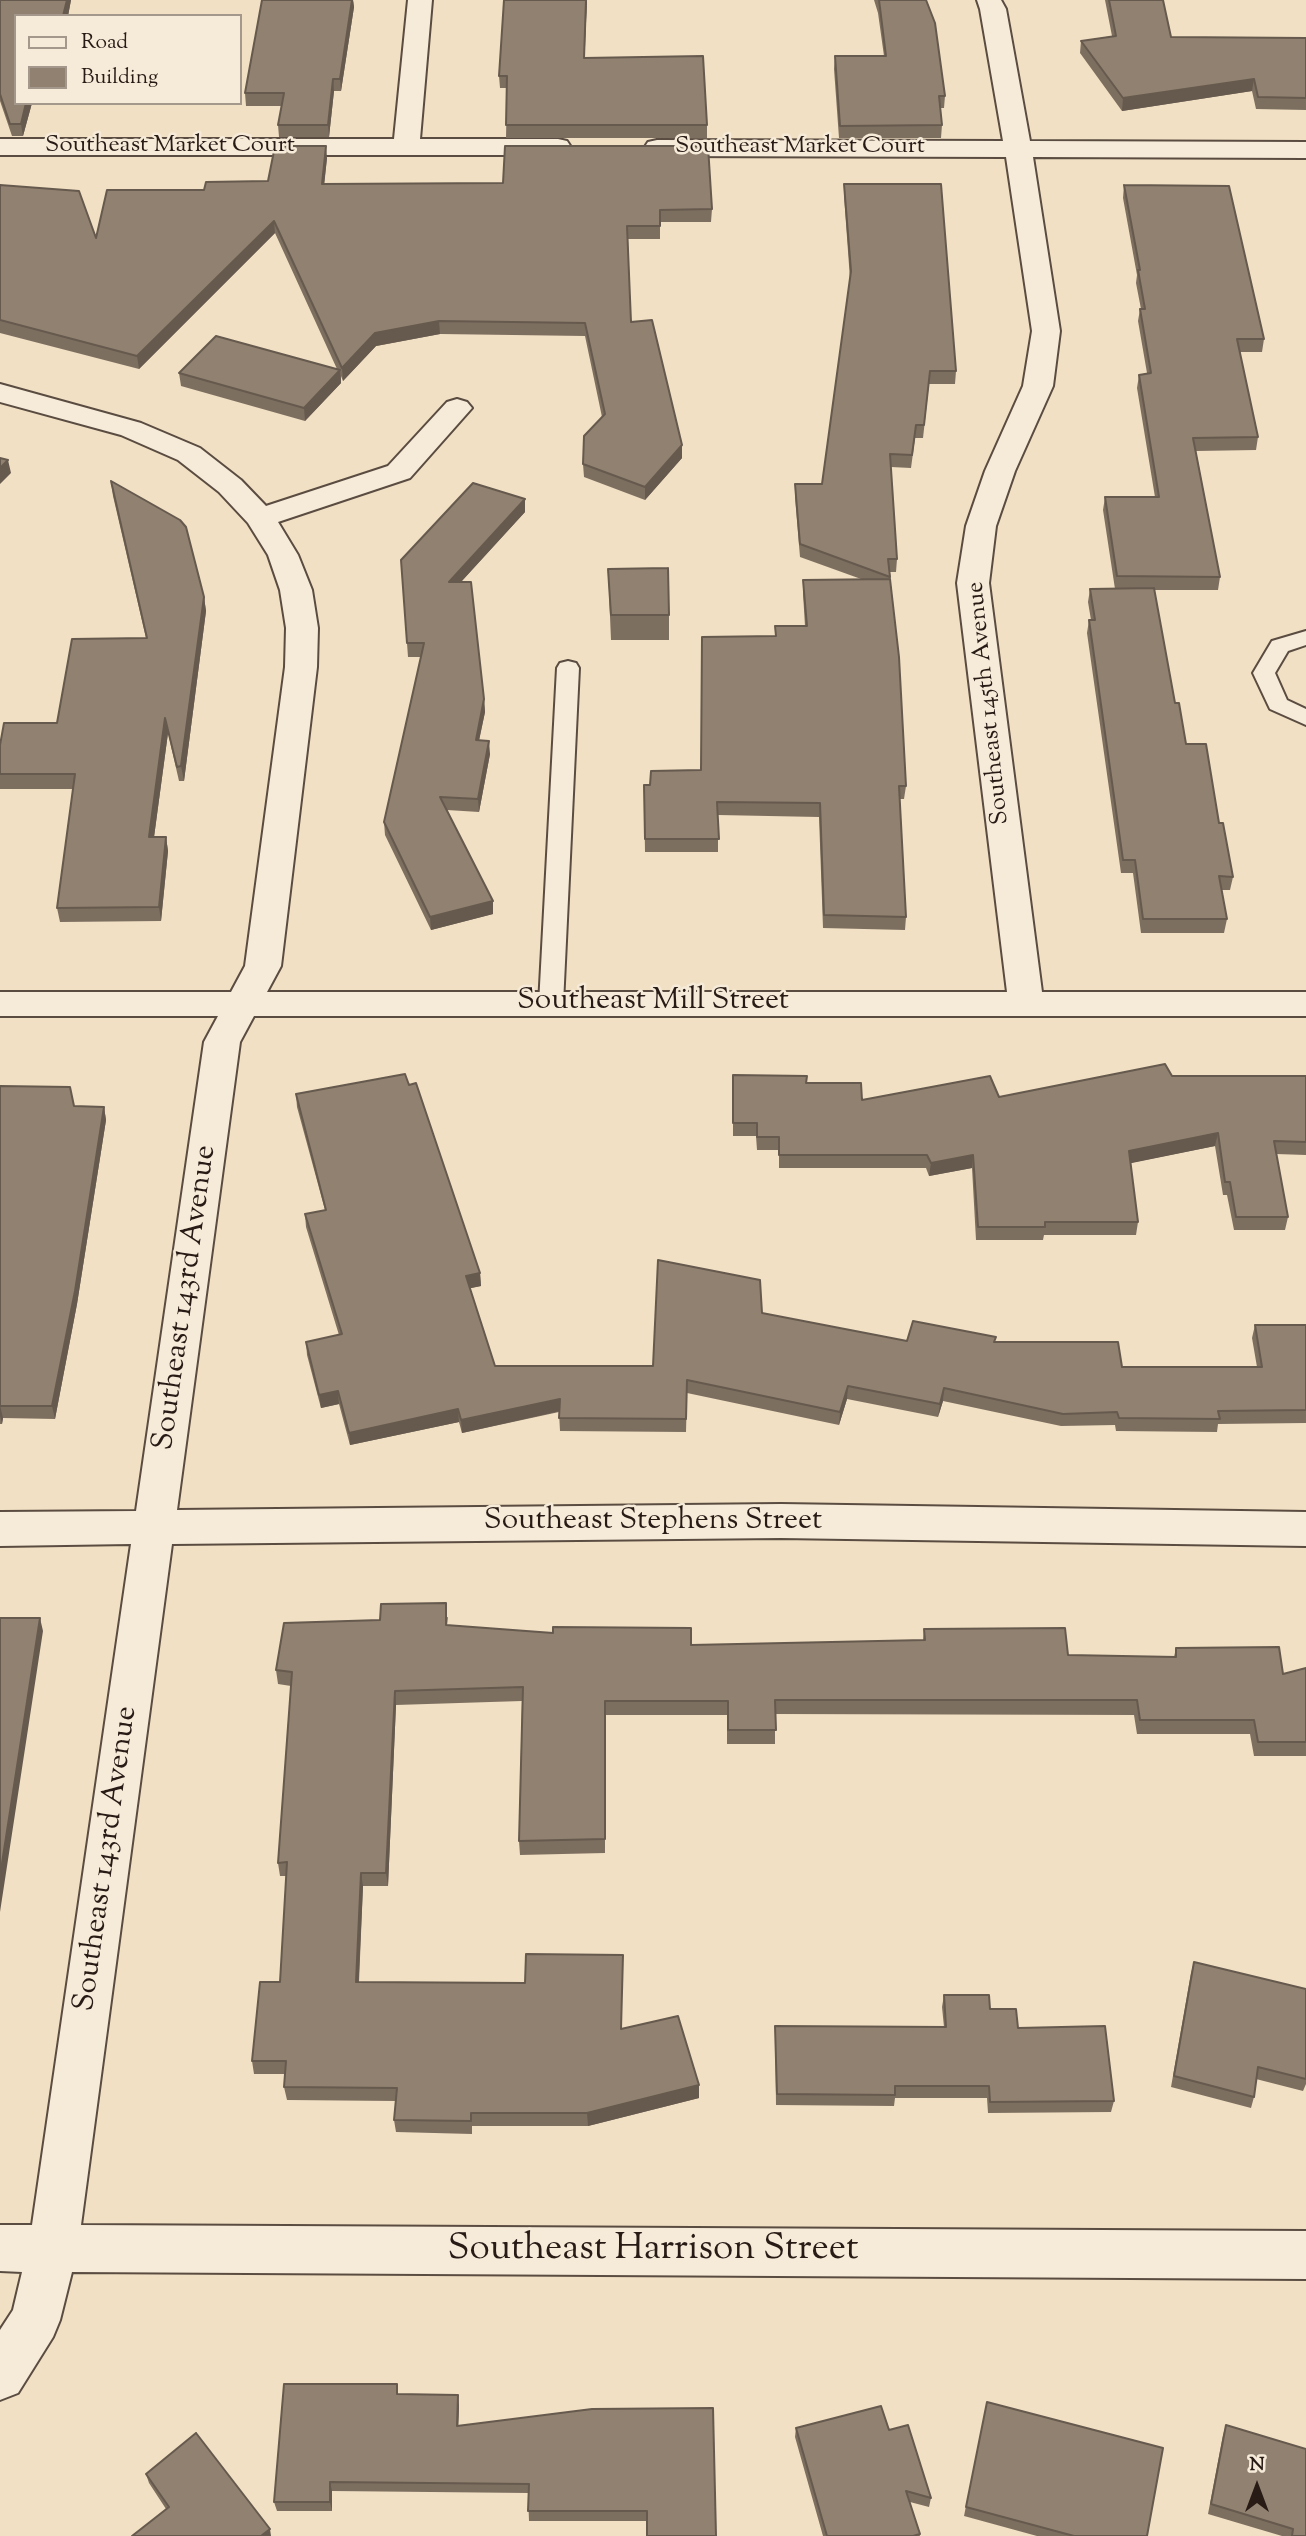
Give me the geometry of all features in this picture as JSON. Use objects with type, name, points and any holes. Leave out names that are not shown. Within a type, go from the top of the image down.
[{"type":"street","points":[[407,146],[420,0]]},
{"type":"street","name":"Southeast 145th Avenue","points":[[989,0],[993,9],[1018,149],[1046,331],[1038,386],[1000,471],[981,526],[973,583],[1026,1002]]},
{"type":"street","name":"Southeast Market Court","points":[[0,147],[587,147]]},
{"type":"street","name":"Southeast Market Court","points":[[629,148],[1306,150]]},
{"type":"street","name":"Southeast 143rd Avenue","points":[[0,393],[131,429],[189,454],[230,486],[260,518],[283,555],[296,590],[302,628],[302,667],[263,966],[222,1042],[53,2248],[35,2320],[0,2375]]},
{"type":"street","points":[[260,518],[399,472],[457,408]]},
{"type":"street","name":"Southeast Mill Street","points":[[0,1004],[1306,1004]]},
{"type":"street","name":"Southeast Stephens Street","points":[[0,1528],[781,1521],[1306,1529]]},
{"type":"street","name":"Southeast Harrison Street","points":[[0,2248],[1306,2255]]},
{"type":"lane","points":[[1306,638],[1280,646],[1264,673],[1278,704],[1306,718]]},
{"type":"lane","points":[[551,1003],[568,668]]},
{"type":"building","points":[[0,0],[67,0],[64,14],[14,14],[14,105],[26,105],[21,124],[10,124],[0,94]]},
{"type":"building","points":[[262,0],[352,0],[340,79],[333,79],[328,125],[278,125],[284,93],[245,93]]},
{"type":"building","points":[[504,0],[586,0],[584,58],[703,56],[707,125],[506,125],[507,76],[499,76]]},
{"type":"building","points":[[879,0],[926,0],[935,23],[945,96],[939,96],[942,125],[840,126],[835,56],[886,56]]},
{"type":"building","points":[[1109,0],[1163,0],[1171,37],[1306,38],[1306,98],[1258,97],[1254,79],[1123,98],[1081,41],[1116,36]]},
{"type":"building","points":[[275,146],[326,146],[322,184],[503,183],[505,146],[708,146],[712,209],[660,210],[660,226],[627,226],[631,322],[652,320],[682,445],[645,487],[583,464],[584,436],[605,414],[585,323],[439,321],[375,333],[342,368],[274,221],[137,356],[0,320],[0,185],[79,191],[96,238],[107,190],[204,190],[206,182],[268,181]]},
{"type":"building","points":[[844,184],[941,184],[956,371],[930,371],[924,425],[916,425],[912,455],[890,454],[897,559],[888,559],[890,577],[800,544],[795,484],[822,484],[851,271]]},
{"type":"building","points":[[1124,185],[1229,186],[1264,339],[1237,339],[1258,437],[1193,438],[1220,577],[1117,576],[1105,497],[1159,497],[1139,375],[1151,373],[1140,309],[1145,309]]},
{"type":"building","points":[[216,336],[340,370],[304,408],[179,373]]},
{"type":"building","points":[[0,458],[8,460],[0,468]]},
{"type":"building","points":[[111,481],[180,520],[186,527],[204,597],[181,766],[177,767],[165,718],[149,837],[166,837],[159,907],[57,908],[75,774],[0,774],[0,745],[4,723],[57,723],[72,639],[147,638]]},
{"type":"building","points":[[473,483],[525,499],[449,582],[471,582],[484,699],[476,740],[489,741],[478,799],[440,797],[493,901],[430,917],[384,822],[424,643],[407,643],[401,560]]},
{"type":"building","points":[[668,568],[669,615],[611,615],[608,569]]},
{"type":"building","points":[[890,579],[899,657],[906,786],[899,786],[906,917],[824,915],[820,803],[717,802],[719,839],[645,839],[644,785],[650,785],[651,771],[701,770],[702,637],[776,636],[775,626],[807,626],[803,580]]},
{"type":"building","points":[[1154,588],[1175,703],[1179,703],[1186,744],[1206,744],[1219,823],[1223,823],[1233,877],[1219,876],[1227,919],[1143,919],[1135,860],[1123,860],[1089,620],[1095,620],[1090,589]]},
{"type":"building","points":[[1165,1064],[1172,1076],[1306,1076],[1306,1142],[1274,1141],[1288,1217],[1236,1217],[1230,1182],[1225,1182],[1218,1133],[1129,1151],[1138,1222],[1045,1222],[1045,1227],[978,1227],[973,1155],[931,1163],[927,1155],[779,1155],[779,1137],[757,1137],[757,1123],[733,1123],[733,1075],[807,1076],[806,1083],[861,1083],[862,1100],[990,1076],[999,1097]]},
{"type":"building","points":[[405,1074],[409,1085],[416,1083],[480,1273],[466,1276],[495,1366],[653,1366],[658,1260],[760,1280],[762,1313],[907,1341],[913,1321],[996,1337],[994,1342],[1118,1342],[1122,1367],[1262,1367],[1255,1325],[1306,1325],[1306,1410],[1218,1411],[1220,1419],[1119,1418],[1117,1412],[1063,1414],[944,1388],[940,1404],[848,1386],[840,1412],[687,1380],[686,1419],[559,1418],[560,1399],[461,1420],[458,1409],[349,1433],[338,1391],[319,1395],[306,1342],[342,1334],[305,1214],[326,1210],[296,1094]]},
{"type":"building","points":[[0,1086],[70,1087],[74,1106],[104,1107],[75,1291],[52,1406],[0,1406]]},
{"type":"building","points":[[446,1603],[446,1625],[553,1633],[553,1627],[691,1628],[691,1645],[925,1640],[924,1629],[1065,1628],[1068,1655],[1176,1657],[1176,1648],[1279,1647],[1283,1674],[1306,1668],[1306,1742],[1258,1742],[1254,1720],[1140,1720],[1137,1700],[775,1700],[776,1730],[728,1730],[728,1701],[605,1701],[605,1839],[519,1841],[523,1687],[395,1691],[386,1873],[361,1873],[356,1982],[525,1983],[526,1954],[623,1955],[621,2029],[678,2016],[699,2085],[587,2113],[471,2113],[471,2121],[394,2120],[397,2088],[284,2087],[286,2061],[252,2061],[260,1982],[280,1982],[287,1862],[278,1863],[292,1672],[276,1670],[284,1623],[380,1620],[381,1604]]},
{"type":"building","points":[[0,1618],[40,1618],[0,1876]]},
{"type":"building","points":[[1194,1962],[1306,1989],[1306,2079],[1258,2067],[1254,2097],[1174,2076]]},
{"type":"building","points":[[944,1995],[989,1995],[990,2009],[1016,2009],[1018,2028],[1105,2026],[1114,2101],[990,2102],[989,2086],[895,2086],[895,2095],[777,2094],[775,2026],[946,2027]]},
{"type":"building","points":[[284,2384],[397,2384],[397,2394],[458,2395],[457,2426],[592,2409],[713,2408],[716,2536],[647,2536],[647,2511],[528,2511],[529,2484],[330,2482],[330,2502],[274,2502]]},
{"type":"building","points":[[987,2402],[1163,2448],[1147,2536],[1074,2536],[966,2507]]},
{"type":"building","points":[[881,2406],[889,2430],[908,2425],[931,2498],[906,2491],[920,2534],[827,2536],[796,2428]]},
{"type":"building","points":[[1226,2425],[1306,2449],[1306,2536],[1292,2536],[1293,2529],[1211,2504]]},
{"type":"building","points":[[196,2433],[270,2529],[261,2536],[132,2536],[169,2507],[146,2474]]}]
